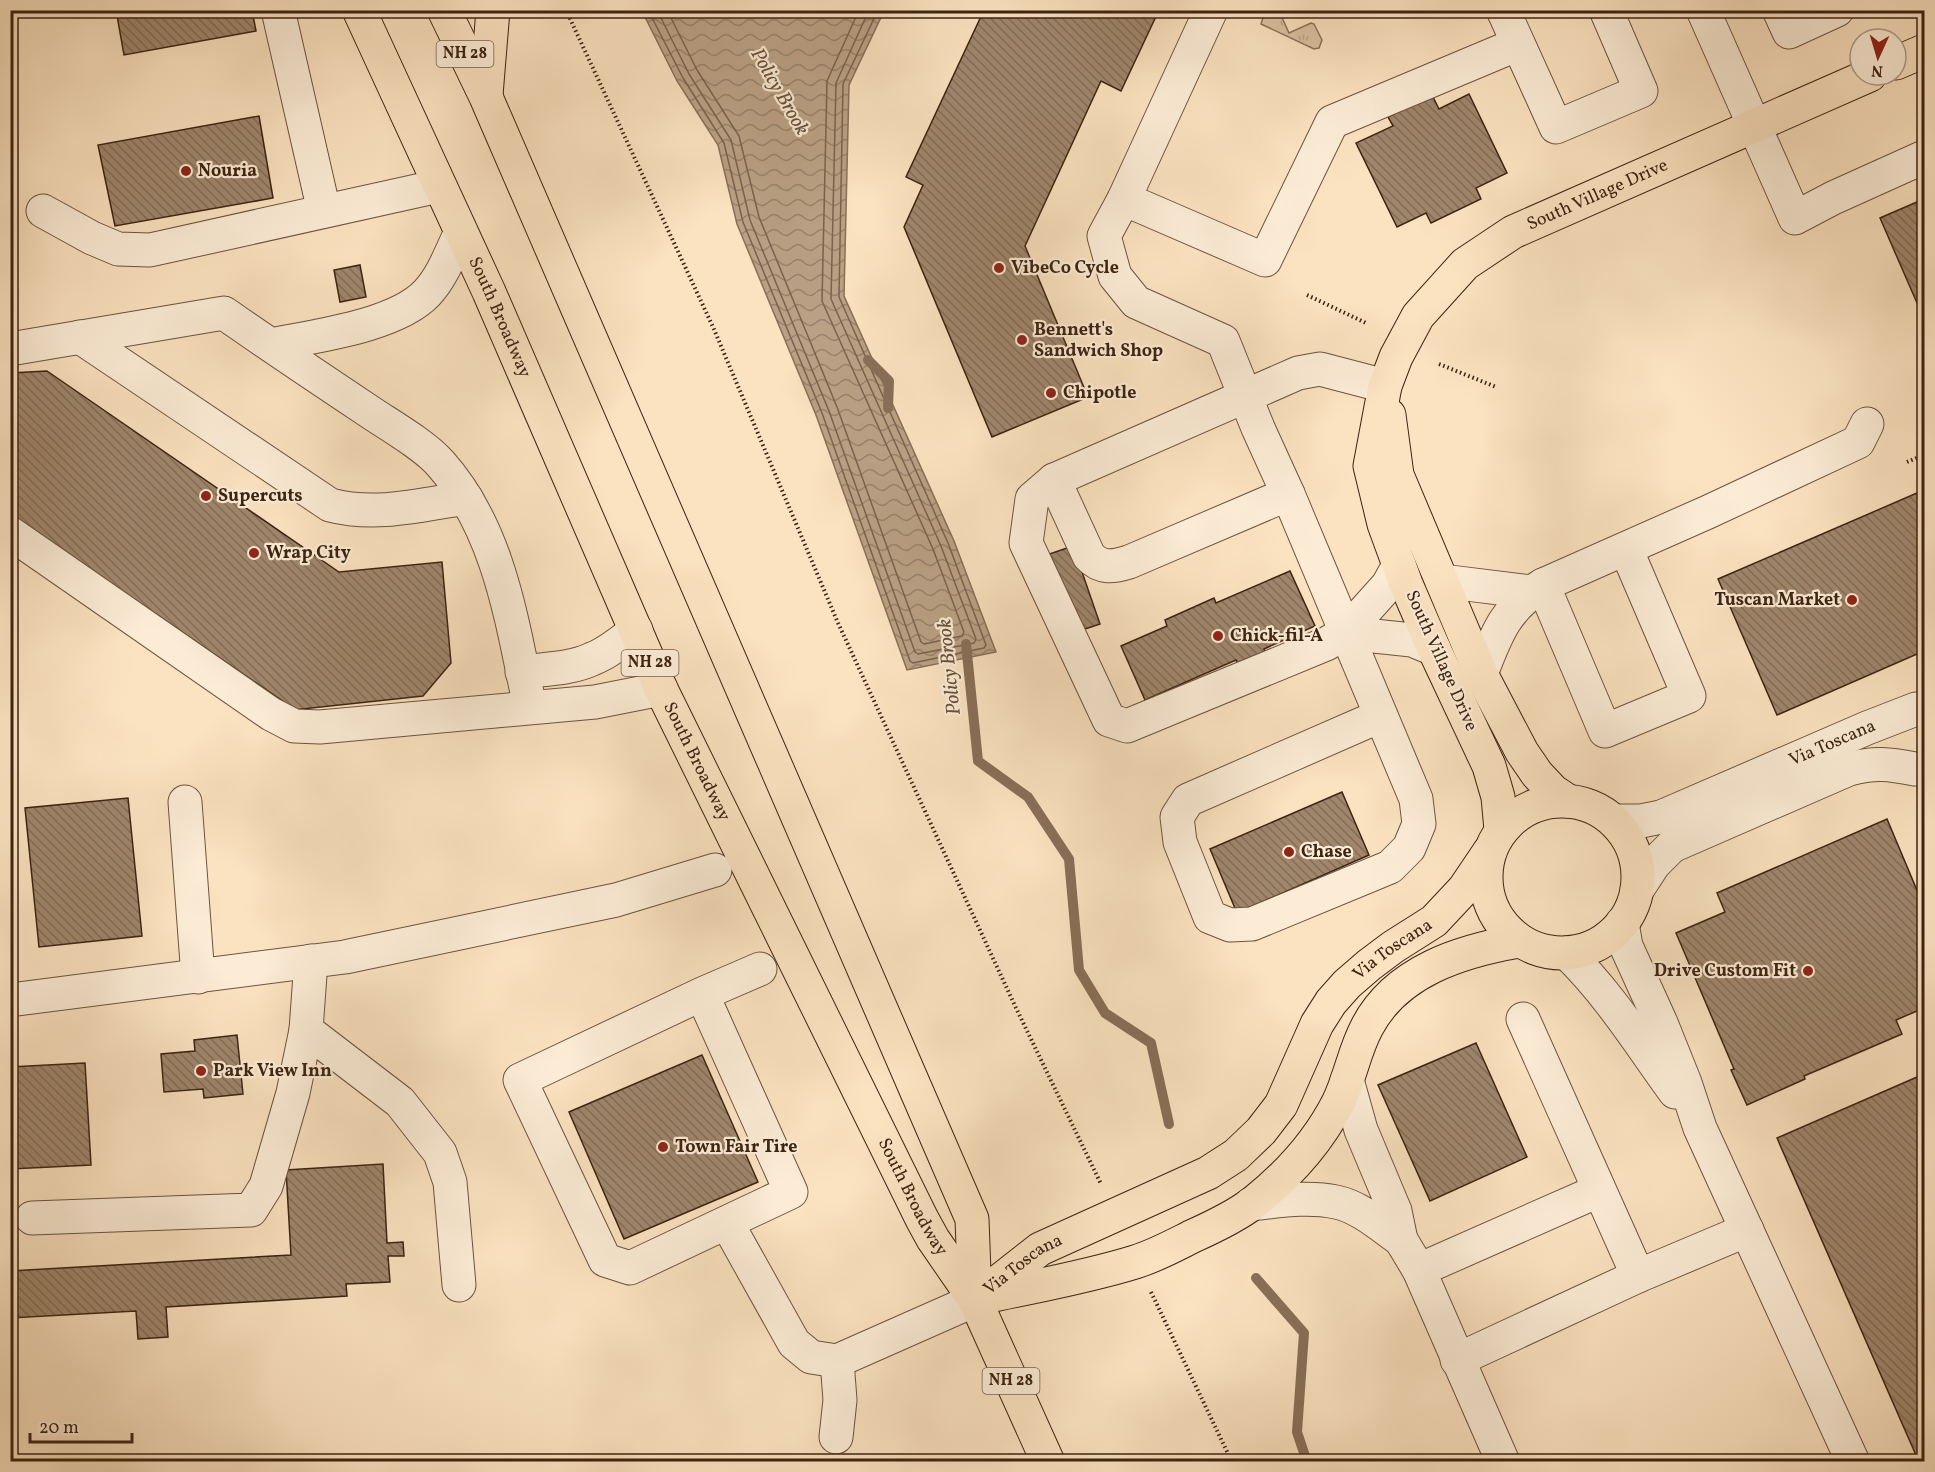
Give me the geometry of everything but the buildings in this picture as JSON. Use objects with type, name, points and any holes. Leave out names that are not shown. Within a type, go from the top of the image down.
[{"type":"main road","name":"South Broadway","points":[[358,10],[461,232],[661,689],[928,1229],[975,1300],[1048,1461]]},
{"type":"main road","name":"South Broadway","points":[[444,10],[486,97],[972,1219],[975,1300]]},
{"type":"main road","points":[[486,97],[493,10]]},
{"type":"main road","points":[[1908,58],[1924,51]]},
{"type":"main road","name":"South Village Drive","points":[[1495,841],[1498,797],[1489,766],[1434,649],[1399,565],[1384,524],[1370,466],[1385,386],[1396,357],[1418,316],[1465,264],[1513,232],[1848,85]]},
{"type":"main road","name":"South Village Drive","points":[[1385,386],[1397,475],[1481,674],[1522,752],[1537,774],[1553,791],[1568,801]]},
{"type":"main road","points":[[1568,801],[1593,807],[1614,821],[1629,841],[1637,865],[1637,890],[1629,914],[1613,934],[1592,948],[1567,954],[1542,951],[1519,941],[1501,924],[1489,902],[1485,877],[1495,841],[1520,813],[1543,803],[1568,801]]},
{"type":"main road","name":"Via Toscana","points":[[975,1300],[1040,1249],[1199,1177],[1236,1155],[1261,1131],[1281,1105],[1317,1024],[1331,1002],[1369,965],[1434,921],[1464,889],[1495,841]]},
{"type":"main road","name":"Via Toscana","points":[[975,1300],[1137,1262],[1208,1230],[1251,1204],[1286,1174],[1317,1137],[1337,1104],[1367,1026],[1382,1004],[1401,986],[1427,969],[1454,957],[1494,945],[1519,941]]},
{"type":"street","points":[[278,10],[324,211]]},
{"type":"street","points":[[1211,10],[1124,199],[1104,236],[1115,276],[1136,302],[1223,341],[1416,799],[1419,824],[1409,848],[1390,867],[1252,924],[1230,925],[1210,917],[1180,842],[1177,818],[1188,800],[1380,716]]},
{"type":"street","points":[[1503,10],[1556,127],[1641,91],[1606,10]]},
{"type":"street","points":[[1703,10],[1795,218],[1833,198],[1924,157]]},
{"type":"street","points":[[1779,10],[1789,32],[1837,10]]},
{"type":"street","points":[[1124,199],[1265,260],[1332,122],[1518,44]]},
{"type":"street","points":[[43,211],[92,238],[118,249],[150,250],[439,186]]},
{"type":"street","points":[[271,345],[373,322],[418,302],[430,290],[440,274],[461,232]]},
{"type":"street","points":[[10,349],[224,313],[406,436],[439,462],[466,498],[484,533],[505,589],[530,707]]},
{"type":"street","points":[[80,337],[330,505],[352,510],[386,511],[466,498]]},
{"type":"street","points":[[1385,386],[1320,369],[1298,373],[1245,396],[1054,480],[1032,499],[1026,543],[1109,720],[1127,726],[1326,644],[1346,633],[1388,585],[1399,565]]},
{"type":"street","points":[[1481,674],[1499,628],[1537,589],[1858,442],[1867,424]]},
{"type":"street","points":[[1054,480],[1089,556],[1096,564],[1108,567],[1120,565],[1288,494]]},
{"type":"street","points":[[10,533],[271,714],[294,726],[320,727],[595,702],[661,689]]},
{"type":"street","points":[[1537,589],[1605,731],[1689,696],[1626,549]]},
{"type":"street","points":[[1442,581],[1537,589]]},
{"type":"street","points":[[522,672],[569,666],[592,660],[610,650],[636,630]]},
{"type":"street","points":[[1346,633],[1412,640],[1434,649]]},
{"type":"street","name":"Via Toscana","points":[[1920,707],[1910,732],[1920,778]]},
{"type":"street","name":"Via Toscana","points":[[1614,821],[1641,822],[1661,817],[1920,707]]},
{"type":"street","name":"Via Toscana","points":[[1637,890],[1654,864],[1672,846],[1849,769],[1885,763],[1920,778]]},
{"type":"street","points":[[185,802],[198,977]]},
{"type":"street","points":[[10,1000],[345,957],[616,900],[715,870]]},
{"type":"street","points":[[1622,923],[1626,946],[1661,1023],[1700,1128],[1853,1461]]},
{"type":"street","points":[[1567,954],[1589,974],[1622,1016],[1700,1128]]},
{"type":"street","points":[[32,1218],[251,1210],[266,1186],[278,1151],[306,1030],[311,961]]},
{"type":"street","points":[[702,994],[791,1192],[630,1268],[606,1260],[520,1080],[702,994],[760,969]]},
{"type":"street","points":[[1523,1019],[1598,1191],[1638,1275]]},
{"type":"street","points":[[306,1030],[400,1102],[440,1153],[450,1182],[459,1285]]},
{"type":"street","points":[[1347,1080],[1362,1130],[1395,1211],[1401,1240],[1419,1270],[1503,1461]]},
{"type":"street","points":[[1419,1270],[1598,1191]]},
{"type":"street","points":[[1251,1204],[1303,1199],[1338,1202],[1368,1216],[1401,1240]]},
{"type":"street","points":[[727,1223],[794,1343],[811,1357],[837,1361],[975,1300]]},
{"type":"street","points":[[1457,1360],[1638,1275],[1747,1230]]},
{"type":"street","points":[[836,1437],[840,1400],[837,1361]]},
{"type":"path","points":[[566,10],[713,327],[838,623],[1016,1008],[1105,1192]]},
{"type":"path","points":[[1307,295],[1366,324]]},
{"type":"path","points":[[1439,364],[1496,387]]},
{"type":"path","points":[[1907,462],[1924,455]]},
{"type":"path","points":[[1151,1293],[1232,1461]]},
{"type":"green space","points":[[1265,11],[1279,11],[1289,33],[1311,23],[1314,24],[1322,40],[1319,48],[1314,49],[1261,24]]},
{"type":"water","points":[[642,11],[884,11],[849,85],[844,296],[954,541],[996,652],[907,670],[816,415],[737,224],[718,145],[677,81]]},
{"type":"waterway","name":"Policy Brook","points":[[868,360],[889,381],[888,408]]},
{"type":"waterway","name":"Policy Brook","points":[[966,644],[978,761],[1028,797],[1069,859],[1079,970],[1105,1013],[1151,1043],[1169,1124]]},
{"type":"waterway","name":"Policy Brook","points":[[1256,1278],[1304,1333],[1297,1432],[1307,1462]]},
{"type":"place","name":"Nouria","points":[[186,171]]},
{"type":"place","name":"VibeCo Cycle","points":[[999,268]]},
{"type":"place","name":"Bennett's Sandwich Shop","points":[[1022,340]]},
{"type":"place","name":"Chipotle","points":[[1051,393]]},
{"type":"place","name":"Supercuts","points":[[206,496]]},
{"type":"place","name":"Wrap City","points":[[254,553]]},
{"type":"place","name":"Tuscan Market","points":[[1852,600]]},
{"type":"place","name":"Chick-fil-A","points":[[1218,636]]},
{"type":"place","name":"Chase","points":[[1289,852]]},
{"type":"place","name":"Drive Custom Fit","points":[[1808,971]]},
{"type":"place","name":"Park View Inn","points":[[201,1071]]},
{"type":"place","name":"Town Fair Tire","points":[[663,1147]]}]
